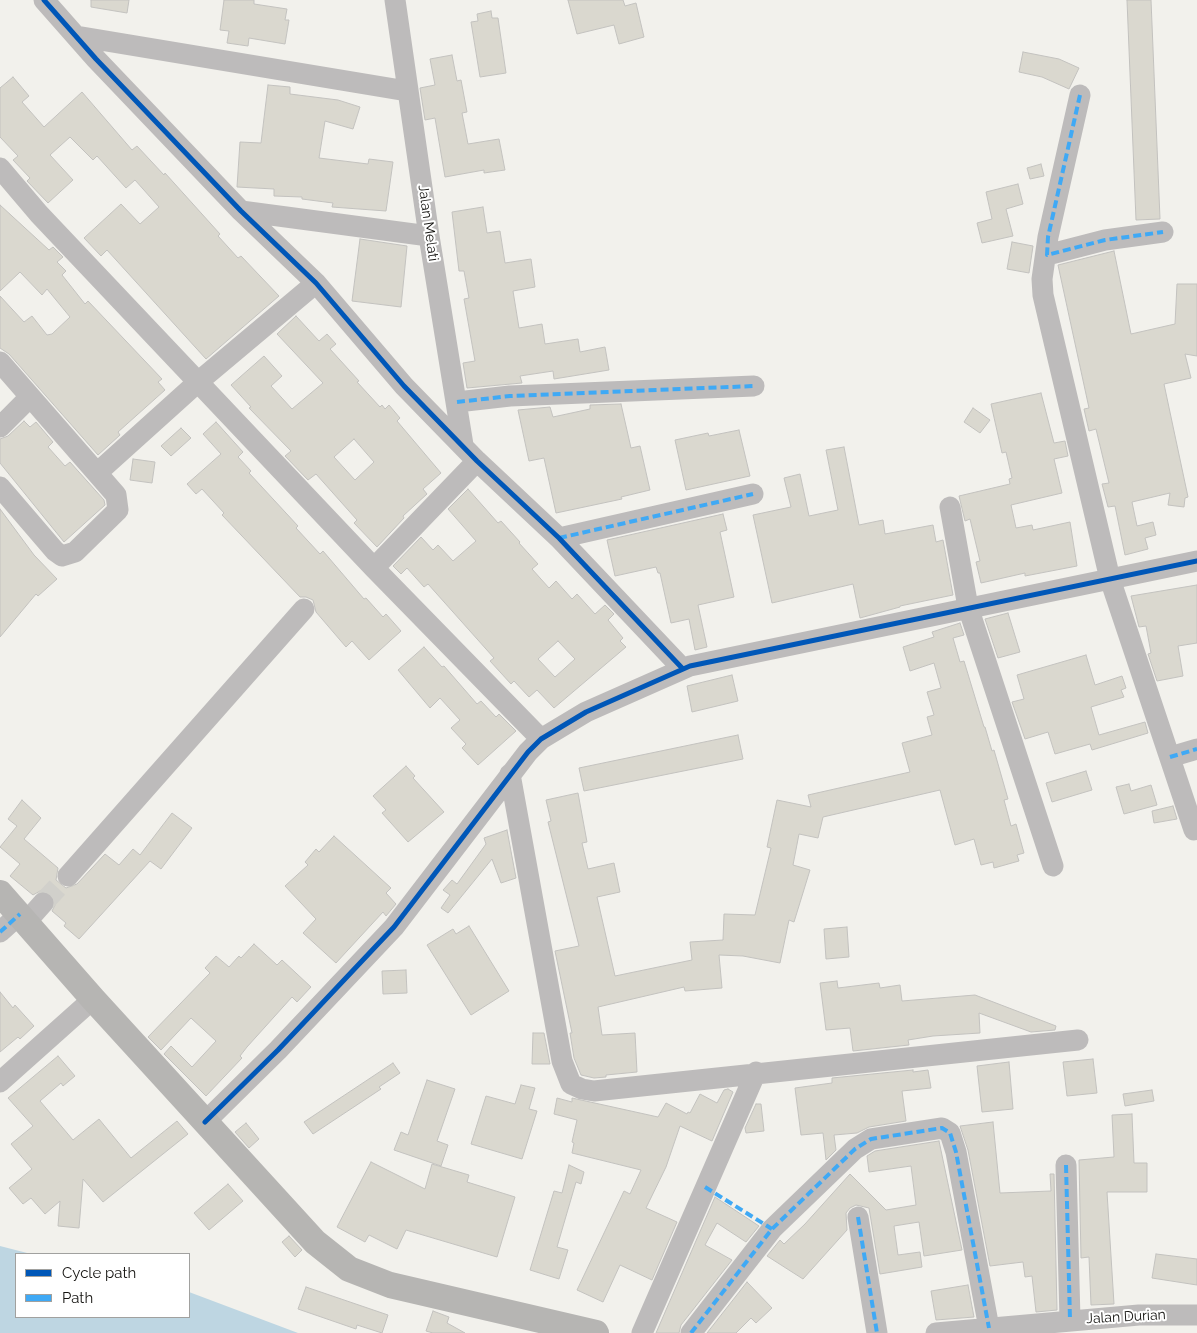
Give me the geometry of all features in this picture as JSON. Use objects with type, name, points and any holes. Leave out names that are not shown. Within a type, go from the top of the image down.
[{"type":"main road","points":[[0,893],[30,913],[93,999],[315,1242],[349,1269],[390,1286],[596,1333]]},
{"type":"street","points":[[44,0],[241,211],[316,283],[404,386],[477,461],[559,538],[682,668]]},
{"type":"street","name":"Jalan Melati","points":[[395,0],[429,236],[457,402],[462,445]]},
{"type":"street","points":[[76,36],[408,91]]},
{"type":"street","points":[[1080,95],[1048,237],[1047,255],[1042,279],[1043,296],[1110,579],[1194,830]]},
{"type":"street","points":[[0,168],[39,214],[374,568],[542,739]]},
{"type":"street","points":[[241,211],[429,236]]},
{"type":"street","points":[[1047,255],[1105,240],[1163,232]]},
{"type":"street","points":[[97,473],[198,382],[316,283]]},
{"type":"street","points":[[0,362],[116,495],[118,510],[68,555],[62,556],[55,551],[0,487]]},
{"type":"street","points":[[457,402],[510,396],[754,386]]},
{"type":"street","points":[[0,427],[30,397]]},
{"type":"street","points":[[374,568],[477,461]]},
{"type":"street","points":[[559,538],[753,494]]},
{"type":"street","points":[[950,507],[968,607],[1053,866]]},
{"type":"street","points":[[205,1122],[278,1050],[394,927],[510,774],[542,739],[586,712],[682,668],[968,607],[1197,561]]},
{"type":"street","points":[[68,876],[304,609]]},
{"type":"street","points":[[1170,757],[1197,749]]},
{"type":"street","points":[[510,774],[562,1061],[571,1084],[582,1089],[594,1091],[756,1072],[1078,1040]]},
{"type":"street","points":[[0,932],[30,913]]},
{"type":"street","points":[[0,1082],[93,999]]},
{"type":"street","points":[[642,1333],[756,1072]]},
{"type":"street","points":[[691,1333],[772,1229],[855,1150],[870,1139],[942,1128],[950,1133],[956,1152],[1002,1329]]},
{"type":"street","points":[[1066,1165],[1070,1320]]},
{"type":"street","points":[[858,1218],[877,1333]]},
{"type":"street","name":"Jalan Durian","points":[[936,1333],[1002,1329],[1070,1320],[1139,1315],[1194,1321]]},
{"type":"water","points":[[0,1246],[27,1253],[15,1253],[15,1318],[190,1318],[190,1292],[298,1333],[0,1333]]},
{"type":"building","points":[[91,0],[129,0],[127,13],[91,7]]},
{"type":"building","points":[[224,0],[254,0],[254,4],[287,9],[285,20],[289,20],[285,44],[249,38],[248,46],[227,43],[229,31],[220,30]]},
{"type":"building","points":[[568,0],[623,0],[625,6],[636,3],[644,37],[619,44],[614,25],[577,34]]},
{"type":"building","points":[[1127,0],[1151,0],[1160,219],[1136,220]]},
{"type":"building","points":[[491,11],[492,18],[498,18],[506,73],[480,77],[471,22],[478,21],[477,14]]},
{"type":"building","points":[[1023,52],[1059,59],[1079,68],[1069,89],[1042,77],[1019,72]]},
{"type":"building","points":[[452,55],[457,81],[461,80],[467,112],[462,113],[468,144],[499,139],[505,170],[484,173],[484,170],[445,177],[435,118],[425,120],[420,88],[435,85],[430,59]]},
{"type":"building","points":[[13,77],[29,96],[22,102],[44,127],[82,92],[132,150],[137,146],[164,175],[165,173],[220,234],[218,236],[238,258],[241,256],[279,296],[206,359],[107,250],[101,256],[84,238],[121,204],[140,224],[159,207],[135,180],[126,188],[97,156],[93,160],[70,137],[50,155],[73,180],[48,203],[27,181],[30,178],[13,160],[18,156],[0,137],[0,88]]},
{"type":"building","points":[[268,85],[290,87],[290,94],[338,100],[360,107],[353,129],[325,121],[319,158],[368,164],[369,159],[393,162],[386,211],[332,207],[333,203],[302,199],[302,197],[274,196],[274,189],[237,187],[240,142],[261,143]]},
{"type":"building","points":[[1041,164],[1044,176],[1030,179],[1027,168]]},
{"type":"building","points":[[1018,184],[1023,204],[1006,209],[1013,236],[982,243],[977,223],[992,219],[986,192]]},
{"type":"building","points":[[0,205],[49,250],[53,247],[63,257],[57,262],[66,271],[62,275],[85,304],[88,301],[162,379],[158,382],[165,390],[118,432],[120,435],[98,455],[9,354],[0,348],[0,296],[24,322],[32,316],[47,335],[52,334],[70,317],[47,289],[42,295],[20,272],[0,291]]},
{"type":"building","points":[[483,207],[487,233],[500,231],[505,263],[531,259],[535,287],[513,291],[519,328],[542,324],[545,344],[578,339],[580,352],[605,347],[609,370],[554,379],[553,371],[520,376],[522,383],[467,388],[463,363],[475,361],[464,299],[469,298],[464,271],[459,271],[452,212]]},
{"type":"building","points":[[360,239],[407,246],[401,307],[352,301]]},
{"type":"building","points":[[1012,242],[1033,246],[1029,273],[1007,269]]},
{"type":"building","points":[[1114,251],[1131,334],[1175,324],[1177,284],[1197,284],[1197,356],[1185,354],[1191,378],[1164,384],[1188,497],[1185,498],[1184,507],[1168,505],[1170,493],[1132,502],[1137,526],[1153,522],[1156,535],[1145,538],[1148,549],[1125,555],[1115,506],[1108,507],[1102,484],[1109,483],[1096,429],[1089,431],[1084,409],[1089,408],[1058,265]]},
{"type":"building","points":[[296,316],[319,341],[327,334],[336,344],[330,349],[359,381],[357,382],[380,407],[382,405],[385,409],[389,405],[400,418],[397,421],[441,473],[423,489],[427,494],[403,516],[404,518],[377,547],[354,523],[357,520],[316,474],[308,480],[285,456],[291,451],[249,408],[251,407],[231,385],[264,356],[282,376],[271,386],[292,409],[323,383],[277,334]],"holes":[[[354,439],[374,462],[355,480],[334,457]]]},
{"type":"building","points":[[1041,393],[1054,443],[1065,441],[1068,456],[1054,459],[1062,493],[1011,505],[1016,528],[1032,525],[1033,530],[1070,522],[1077,566],[1025,576],[1025,573],[981,583],[976,562],[980,561],[970,519],[965,521],[959,496],[1010,484],[1009,479],[1012,478],[1006,452],[1002,453],[991,404]]},
{"type":"building","points":[[621,404],[631,448],[640,446],[650,490],[621,497],[622,499],[556,513],[544,458],[529,461],[518,410],[550,407],[553,417],[590,409],[590,405]]},
{"type":"building","points":[[973,408],[990,420],[980,433],[964,422]]},
{"type":"building","points":[[24,421],[30,427],[36,422],[53,442],[48,447],[65,466],[70,462],[104,500],[105,505],[64,542],[0,463],[0,439],[8,436]]},
{"type":"building","points":[[216,422],[243,452],[238,457],[251,471],[249,473],[298,526],[296,528],[320,554],[323,551],[364,599],[366,598],[383,617],[386,614],[401,631],[369,660],[352,641],[346,647],[316,612],[313,600],[300,597],[222,515],[224,513],[202,489],[196,494],[187,484],[221,454],[203,434]]},
{"type":"building","points":[[181,428],[191,438],[171,456],[161,446]]},
{"type":"building","points":[[739,430],[750,476],[686,490],[675,440],[708,433],[709,436]]},
{"type":"building","points":[[844,447],[859,525],[883,520],[885,534],[933,525],[936,542],[943,540],[953,595],[900,606],[860,618],[853,584],[772,603],[753,515],[791,507],[784,478],[800,474],[809,516],[838,510],[826,450]]},
{"type":"building","points":[[133,459],[155,462],[152,483],[130,480]]},
{"type":"building","points":[[468,489],[498,523],[501,521],[538,564],[532,569],[549,588],[556,581],[572,599],[577,594],[595,614],[605,605],[614,614],[608,620],[623,638],[620,641],[626,647],[554,708],[537,690],[529,697],[514,681],[511,684],[490,661],[494,658],[428,584],[424,587],[407,568],[401,574],[393,566],[421,537],[433,550],[438,545],[453,561],[476,541],[448,509]],"holes":[[[558,641],[575,659],[555,677],[538,659]]]},
{"type":"building","points":[[0,509],[34,555],[57,579],[38,596],[36,594],[0,637]]},
{"type":"building","points":[[723,514],[727,530],[720,532],[734,597],[698,605],[707,647],[695,650],[689,619],[671,623],[660,573],[658,573],[656,567],[615,576],[607,540]]},
{"type":"building","points":[[1197,585],[1197,643],[1178,646],[1183,676],[1157,681],[1148,654],[1151,653],[1146,626],[1139,627],[1131,596]]},
{"type":"building","points":[[1008,613],[1020,652],[998,658],[985,619]]},
{"type":"building","points":[[960,623],[964,635],[953,638],[960,662],[964,661],[992,751],[994,750],[1008,799],[1004,800],[1011,826],[1016,824],[1024,853],[1017,855],[1019,861],[994,868],[993,862],[981,865],[974,839],[955,845],[940,790],[823,817],[818,838],[799,834],[793,865],[810,870],[794,922],[789,920],[780,963],[743,956],[719,955],[722,988],[685,991],[684,987],[598,1007],[602,1035],[635,1033],[637,1072],[594,1078],[581,1075],[574,1058],[570,1033],[572,1033],[555,951],[579,946],[548,822],[551,821],[546,800],[578,793],[587,842],[582,843],[588,869],[614,863],[620,892],[597,897],[615,976],[692,960],[690,942],[723,940],[724,914],[755,915],[771,848],[767,847],[777,800],[811,807],[808,795],[910,772],[902,743],[932,735],[927,717],[934,715],[927,692],[941,688],[934,663],[910,671],[903,647],[934,637],[932,632]]},
{"type":"building","points":[[424,647],[442,667],[444,666],[477,704],[481,701],[496,717],[499,714],[516,731],[478,765],[462,748],[466,744],[451,728],[460,720],[440,698],[430,708],[398,670]]},
{"type":"building","points":[[1086,655],[1095,685],[1122,676],[1126,688],[1121,690],[1124,697],[1091,707],[1099,735],[1145,722],[1148,733],[1092,750],[1090,744],[1055,754],[1048,732],[1025,739],[1012,702],[1024,699],[1017,675]]},
{"type":"building","points":[[732,675],[738,701],[692,712],[687,686]]},
{"type":"building","points":[[738,735],[743,759],[584,791],[579,768]]},
{"type":"building","points":[[406,766],[415,776],[413,778],[444,812],[408,842],[382,813],[386,810],[373,796]]},
{"type":"building","points":[[1086,771],[1092,790],[1052,802],[1046,783]]},
{"type":"building","points":[[1129,784],[1131,791],[1151,785],[1157,805],[1124,814],[1116,787]]},
{"type":"building","points":[[22,800],[41,818],[24,839],[58,868],[56,880],[66,888],[77,884],[105,854],[119,865],[133,849],[140,855],[172,813],[192,828],[161,869],[150,861],[79,939],[64,926],[66,923],[52,911],[55,905],[52,894],[40,891],[33,895],[10,876],[20,864],[0,847],[17,826],[8,819]]},
{"type":"building","points":[[1173,806],[1177,819],[1154,823],[1152,811]]},
{"type":"building","points":[[507,830],[516,878],[501,883],[492,859],[448,913],[441,908],[450,895],[443,890],[452,880],[457,884],[486,844],[484,838]]},
{"type":"building","points":[[334,836],[391,888],[386,893],[396,904],[386,916],[383,912],[336,963],[303,933],[316,919],[285,886],[308,865],[305,862],[316,849],[319,852]]},
{"type":"building","points":[[469,926],[509,991],[471,1015],[427,945],[453,929],[456,934]]},
{"type":"building","points":[[847,927],[849,957],[826,959],[824,929]]},
{"type":"building","points":[[254,944],[277,965],[282,960],[311,987],[297,1002],[292,997],[247,1047],[240,1056],[242,1058],[206,1096],[164,1054],[171,1046],[192,1067],[216,1041],[191,1018],[161,1050],[148,1037],[210,973],[205,968],[216,956],[229,967],[239,956],[241,958]]},
{"type":"building","points":[[406,970],[407,993],[383,994],[382,971]]},
{"type":"building","points":[[837,981],[838,988],[879,983],[880,988],[900,985],[902,1001],[975,995],[1056,1026],[1055,1030],[1031,1032],[979,1013],[980,1033],[933,1036],[908,1040],[909,1045],[853,1051],[850,1028],[826,1030],[820,983]]},
{"type":"building","points":[[0,992],[13,1008],[15,1005],[34,1026],[20,1039],[18,1037],[0,1052]]},
{"type":"building","points":[[533,1033],[544,1033],[550,1064],[532,1064]]},
{"type":"building","points":[[58,1056],[75,1076],[63,1086],[61,1083],[40,1101],[73,1140],[99,1119],[131,1158],[177,1121],[188,1134],[103,1202],[83,1179],[79,1228],[58,1226],[60,1201],[45,1214],[31,1198],[23,1204],[9,1188],[32,1169],[11,1144],[33,1126],[8,1098]]},
{"type":"building","points":[[1093,1059],[1097,1093],[1067,1096],[1063,1062]]},
{"type":"building","points":[[1009,1062],[1013,1109],[982,1112],[977,1066]]},
{"type":"building","points":[[393,1063],[400,1073],[379,1087],[381,1089],[313,1134],[304,1122]]},
{"type":"building","points":[[913,1070],[913,1072],[928,1070],[931,1088],[902,1091],[906,1121],[869,1127],[857,1133],[834,1135],[836,1150],[826,1160],[823,1133],[801,1135],[795,1088],[832,1083],[832,1078]]},
{"type":"building","points":[[427,1080],[455,1089],[437,1141],[448,1145],[441,1166],[394,1150],[401,1132],[408,1135]]},
{"type":"building","points":[[521,1085],[535,1088],[529,1109],[537,1111],[522,1159],[471,1144],[486,1096],[515,1104]]},
{"type":"building","points":[[728,1089],[733,1092],[712,1141],[680,1126],[666,1167],[646,1208],[677,1222],[652,1280],[620,1265],[603,1302],[577,1290],[624,1191],[630,1194],[641,1170],[572,1153],[574,1143],[572,1142],[577,1120],[554,1114],[557,1098],[572,1102],[572,1098],[658,1117],[666,1103],[687,1114],[688,1112],[690,1113],[700,1094],[717,1103],[724,1090]]},
{"type":"building","points":[[1152,1090],[1154,1101],[1125,1106],[1123,1094]]},
{"type":"building","points":[[756,1104],[761,1104],[764,1131],[746,1133],[745,1128]]},
{"type":"building","points":[[1132,1114],[1134,1163],[1147,1163],[1147,1192],[1107,1192],[1114,1304],[1091,1305],[1089,1257],[1081,1258],[1079,1160],[1114,1157],[1112,1115]]},
{"type":"building","points":[[993,1122],[1000,1193],[1051,1191],[1050,1174],[1054,1174],[1057,1310],[1036,1312],[1032,1276],[1025,1277],[1023,1262],[990,1266],[968,1150],[960,1126]]},
{"type":"building","points":[[246,1123],[259,1139],[249,1148],[235,1132]]},
{"type":"building","points":[[939,1141],[962,1250],[924,1256],[919,1222],[894,1226],[898,1255],[920,1252],[922,1267],[880,1274],[869,1208],[856,1205],[846,1213],[847,1230],[803,1279],[767,1256],[780,1240],[784,1244],[805,1224],[850,1174],[886,1210],[916,1205],[911,1166],[869,1172],[867,1156],[875,1151]]},
{"type":"building","points":[[371,1162],[425,1189],[432,1164],[469,1175],[467,1182],[515,1197],[497,1257],[406,1230],[397,1249],[369,1235],[365,1242],[337,1227]]},
{"type":"building","points":[[569,1165],[584,1172],[581,1184],[576,1182],[557,1247],[568,1250],[559,1279],[530,1270],[554,1191],[562,1193]]},
{"type":"building","points":[[228,1184],[243,1201],[209,1230],[194,1213]]},
{"type":"building","points":[[715,1197],[759,1226],[746,1242],[717,1223],[705,1245],[732,1260],[681,1325],[679,1333],[656,1333]]},
{"type":"building","points":[[289,1236],[302,1250],[295,1257],[282,1242]]},
{"type":"building","points":[[1156,1254],[1197,1259],[1197,1285],[1152,1278]]},
{"type":"building","points":[[747,1282],[772,1308],[756,1323],[751,1318],[736,1333],[707,1333]]},
{"type":"building","points":[[968,1285],[974,1317],[936,1320],[931,1291]]},
{"type":"building","points":[[306,1287],[388,1315],[382,1333],[357,1325],[356,1329],[298,1309]]},
{"type":"building","points":[[433,1311],[449,1317],[447,1323],[465,1333],[433,1333],[426,1331]]},
{"type":"tunnel","points":[[43,903],[68,876]]},
{"type":"marked path","points":[[1080,95],[1048,237],[1047,255],[1105,240],[1163,232]]},
{"type":"marked path","points":[[457,402],[510,396],[754,386]]},
{"type":"marked path","points":[[559,538],[753,494]]},
{"type":"marked path","points":[[1170,757],[1197,749]]},
{"type":"marked path","points":[[0,932],[20,914]]},
{"type":"marked path","points":[[691,1333],[772,1229],[855,1149],[871,1139],[942,1128],[950,1133],[956,1152],[989,1328]]},
{"type":"marked path","points":[[1066,1165],[1070,1320]]},
{"type":"marked path","points":[[705,1187],[772,1229]]},
{"type":"marked path","points":[[858,1217],[877,1333]]},
{"type":"cycle path","points":[[44,0],[96,59],[241,211],[316,283],[404,386],[477,461],[559,538],[682,668]]},
{"type":"cycle path","points":[[205,1122],[278,1050],[394,927],[528,752],[541,739],[586,712],[690,666],[1197,561]]}]
